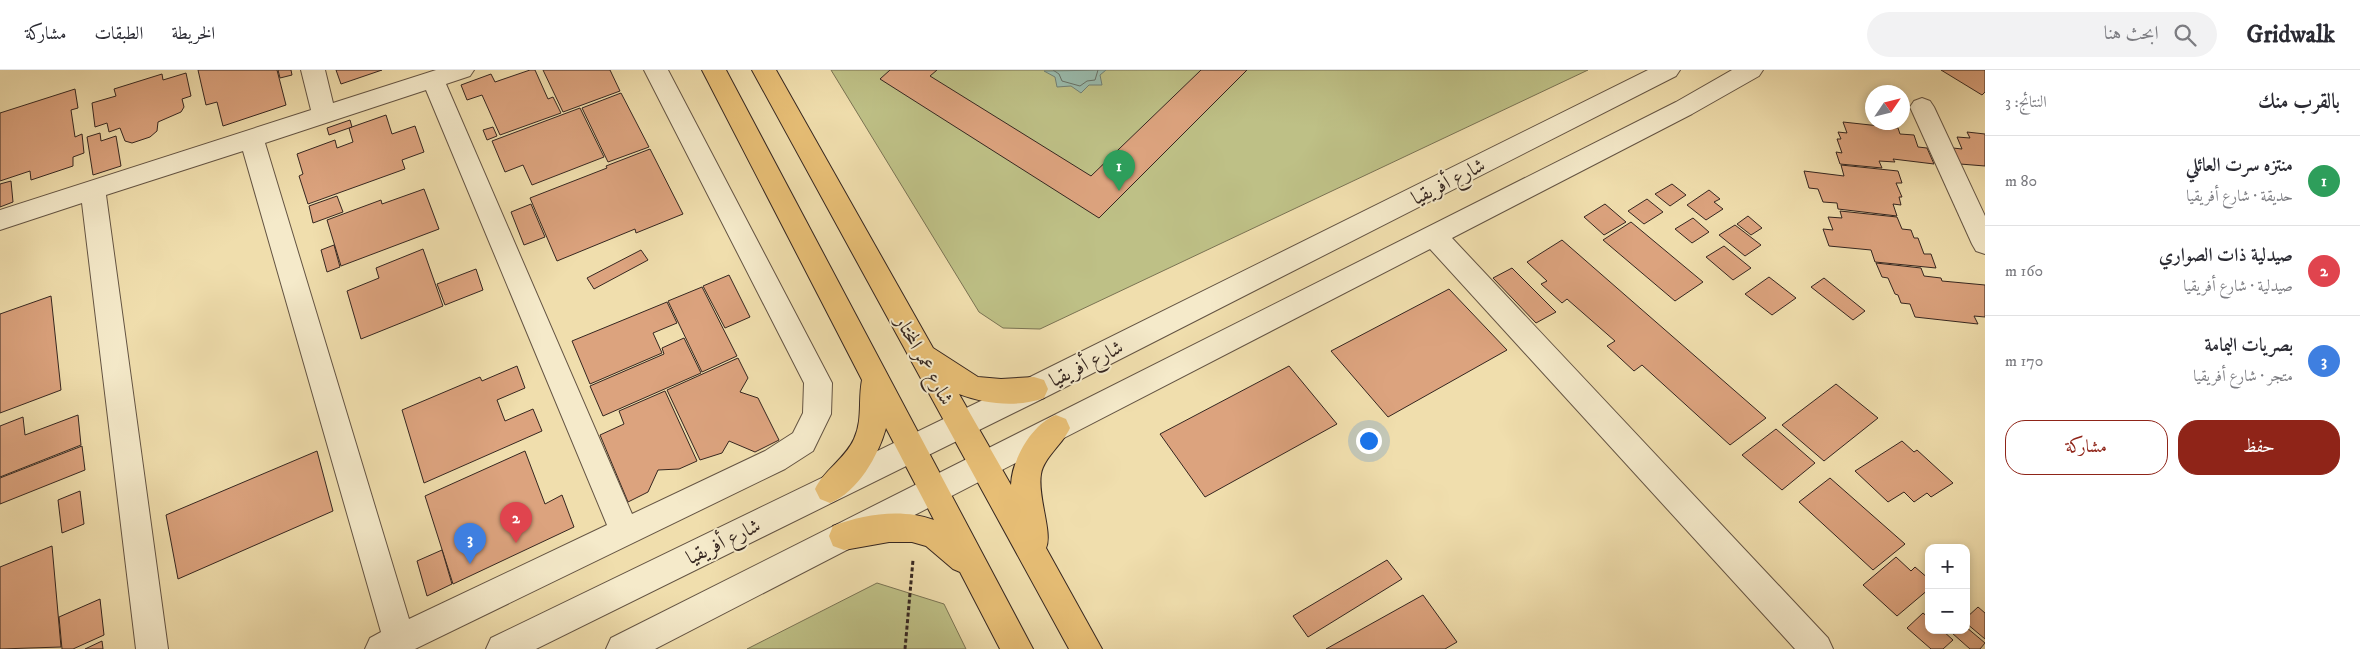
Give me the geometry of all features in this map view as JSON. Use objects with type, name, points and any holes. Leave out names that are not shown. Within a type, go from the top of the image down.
[{"type":"main road","points":[[714,70],[1017,649]]},
{"type":"main road","name":"شارع عمر المختار","points":[[764,70],[1086,649]]},
{"type":"main road","points":[[909,331],[929,359],[958,382],[974,390],[995,393],[1034,389]]},
{"type":"main road","points":[[830,489],[855,465],[871,437],[877,408],[875,378]]},
{"type":"main road","points":[[1038,562],[1026,500],[1026,477],[1030,462],[1056,428]]},
{"type":"main road","points":[[844,536],[881,528],[916,527],[935,534],[965,560],[979,578]]},
{"type":"street","points":[[313,70],[324,115]]},
{"type":"street","points":[[0,220],[462,70]]},
{"type":"street","points":[[251,138],[390,644],[775,460],[803,442],[817,414],[818,383],[656,70]]},
{"type":"street","name":"شارع أفريقيا","points":[[502,649],[1034,389],[1668,70]]},
{"type":"street","points":[[622,649],[1684,108],[1751,70]]},
{"type":"street","points":[[433,80],[625,532]]},
{"type":"street","points":[[1922,107],[1985,244]]},
{"type":"street","points":[[94,190],[152,649]]},
{"type":"street","points":[[1434,236],[1817,649]]},
{"type":"path","points":[[905,649],[916,527]]},
{"type":"green space","points":[[831,70],[1588,70],[1040,329],[1003,328],[979,312]]},
{"type":"green space","points":[[877,583],[944,604],[966,649],[747,649]]},
{"type":"water","points":[[1106,70],[1100,75],[1102,85],[1089,85],[1081,93],[1071,86],[1057,87],[1055,77],[1044,71]]},
{"type":"building","points":[[198,70],[277,70],[286,105],[223,126],[217,102],[206,105]]},
{"type":"building","points":[[278,70],[291,70],[292,75],[280,78]]},
{"type":"building","points":[[336,70],[382,70],[341,84]]},
{"type":"building","points":[[535,70],[548,99],[553,97],[561,113],[500,135],[482,95],[467,100],[461,85],[491,74],[495,82]]},
{"type":"building","points":[[543,70],[610,70],[620,91],[563,112]]},
{"type":"building","points":[[890,70],[937,70],[930,76],[1091,176],[1201,70],[1247,70],[1099,218],[880,79]]},
{"type":"building","points":[[1941,70],[1985,70],[1985,92],[1982,95]]},
{"type":"building","points":[[186,73],[191,96],[182,99],[184,107],[181,112],[158,122],[157,131],[150,137],[132,143],[125,141],[120,128],[109,132],[107,123],[95,127],[92,103],[116,96],[114,89],[162,74],[163,80]]},
{"type":"building","points":[[75,89],[78,108],[71,110],[75,137],[82,134],[84,153],[73,157],[73,166],[31,180],[30,171],[0,181],[0,113]]},
{"type":"building","points":[[621,93],[649,147],[608,162],[582,108]]},
{"type":"building","points":[[580,108],[604,157],[532,185],[523,165],[505,172],[492,141]]},
{"type":"building","points":[[386,115],[392,134],[415,126],[424,152],[402,160],[405,169],[308,204],[299,176],[303,174],[297,154],[335,140],[337,148],[353,142],[349,128]]},
{"type":"building","points":[[350,120],[352,127],[329,135],[327,128]]},
{"type":"building","points":[[1843,122],[1865,124],[1865,130],[1899,130],[1900,134],[1914,135],[1918,147],[1927,148],[1934,164],[1893,159],[1895,162],[1879,161],[1882,168],[1840,164],[1836,152],[1842,153],[1837,139],[1841,139],[1838,132],[1847,133]]},
{"type":"building","points":[[493,127],[497,136],[487,140],[483,130]]},
{"type":"building","points":[[1967,132],[1985,134],[1985,166],[1960,164],[1953,148],[1962,149],[1957,137],[1970,138]]},
{"type":"building","points":[[100,133],[101,141],[116,136],[121,166],[93,175],[87,137]]},
{"type":"building","points":[[650,149],[683,214],[636,233],[635,229],[557,261],[530,198]]},
{"type":"building","points":[[1841,165],[1898,171],[1902,183],[1896,183],[1902,197],[1899,197],[1901,205],[1893,204],[1897,216],[1838,209],[1837,203],[1823,202],[1818,189],[1809,188],[1804,171],[1844,176]]},
{"type":"building","points":[[11,181],[13,202],[0,207],[0,184]]},
{"type":"building","points":[[1672,184],[1686,195],[1670,206],[1655,194]]},
{"type":"building","points":[[424,189],[439,229],[341,266],[327,220],[381,200],[382,204]]},
{"type":"building","points":[[1709,190],[1720,199],[1714,202],[1723,209],[1706,220],[1687,205]]},
{"type":"building","points":[[337,196],[343,212],[313,223],[309,206]]},
{"type":"building","points":[[1647,199],[1663,212],[1644,224],[1628,211]]},
{"type":"building","points":[[531,204],[545,237],[524,245],[511,212]]},
{"type":"building","points":[[1605,204],[1626,222],[1604,235],[1584,217]]},
{"type":"building","points":[[1840,211],[1897,217],[1902,229],[1911,230],[1914,238],[1918,238],[1924,254],[1931,254],[1936,268],[1875,262],[1871,250],[1829,246],[1823,229],[1833,230],[1828,217],[1842,218]]},
{"type":"building","points":[[1748,216],[1762,228],[1751,235],[1737,224]]},
{"type":"building","points":[[1693,218],[1709,232],[1692,243],[1675,229]]},
{"type":"building","points":[[1631,222],[1703,282],[1675,301],[1603,240]]},
{"type":"building","points":[[1735,225],[1761,245],[1745,256],[1719,235]]},
{"type":"building","points":[[1562,240],[1766,418],[1730,445],[1642,365],[1634,371],[1607,346],[1615,341],[1567,299],[1562,303],[1541,284],[1547,281],[1527,262]]},
{"type":"building","points":[[334,245],[340,267],[327,272],[321,250]]},
{"type":"building","points":[[1724,246],[1751,268],[1733,280],[1706,257]]},
{"type":"building","points":[[423,249],[443,306],[361,339],[347,291],[379,278],[376,268]]},
{"type":"building","points":[[641,250],[648,260],[594,289],[587,278]]},
{"type":"building","points":[[1876,263],[1921,268],[1924,276],[1941,278],[1942,281],[1985,285],[1985,317],[1974,316],[1978,324],[1915,317],[1910,304],[1901,303],[1888,278],[1882,277]]},
{"type":"building","points":[[1512,268],[1556,312],[1536,323],[1493,278]]},
{"type":"building","points":[[476,269],[483,290],[445,305],[437,284]]},
{"type":"building","points":[[729,275],[750,317],[725,328],[703,286]]},
{"type":"building","points":[[1769,277],[1796,298],[1772,315],[1745,294]]},
{"type":"building","points":[[1824,278],[1865,311],[1853,320],[1811,287]]},
{"type":"building","points":[[702,287],[737,356],[702,372],[668,301]]},
{"type":"building","points":[[1449,289],[1507,350],[1388,417],[1331,351]]},
{"type":"building","points":[[51,296],[61,390],[0,413],[0,314]]},
{"type":"building","points":[[667,302],[677,323],[653,333],[662,353],[590,384],[572,341]]},
{"type":"building","points":[[684,338],[701,373],[603,416],[590,386],[664,354],[662,348]]},
{"type":"building","points":[[738,358],[748,378],[740,392],[758,398],[779,440],[755,452],[729,441],[722,453],[700,460],[667,390]]},
{"type":"building","points":[[517,366],[525,388],[497,400],[505,421],[533,409],[542,431],[424,483],[402,410],[480,377],[482,381]]},
{"type":"building","points":[[1289,366],[1337,424],[1205,497],[1160,434]]},
{"type":"building","points":[[1836,384],[1878,418],[1824,461],[1782,425]]},
{"type":"building","points":[[665,391],[697,461],[679,469],[658,470],[648,492],[628,502],[600,435],[624,424],[619,411]]},
{"type":"building","points":[[78,415],[81,445],[0,477],[0,426],[23,417],[25,435]]},
{"type":"building","points":[[1776,429],[1815,463],[1782,490],[1742,455]]},
{"type":"building","points":[[1902,441],[1914,452],[1917,450],[1953,483],[1931,497],[1927,493],[1914,502],[1904,492],[1888,502],[1855,471]]},
{"type":"building","points":[[82,446],[85,470],[0,504],[0,478]]},
{"type":"building","points":[[317,451],[333,511],[178,579],[166,515]]},
{"type":"building","points":[[525,451],[545,504],[562,495],[574,527],[453,584],[425,496]]},
{"type":"building","points":[[1830,478],[1905,544],[1873,570],[1799,502]]},
{"type":"building","points":[[80,491],[84,524],[62,533],[58,500]]},
{"type":"building","points":[[52,546],[61,647],[0,649],[0,567]]},
{"type":"building","points":[[442,550],[452,584],[427,596],[417,561]]},
{"type":"building","points":[[1896,557],[1911,571],[1915,567],[1925,576],[1925,592],[1897,616],[1863,585]]},
{"type":"building","points":[[1387,560],[1402,579],[1308,637],[1293,616]]},
{"type":"building","points":[[1423,595],[1457,642],[1445,649],[1326,649]]},
{"type":"building","points":[[100,599],[104,635],[73,649],[62,649],[59,617]]},
{"type":"building","points":[[1978,607],[1985,613],[1985,639],[1970,626],[1970,614]]},
{"type":"building","points":[[1923,613],[1925,615],[1925,634],[1946,634],[1953,640],[1943,649],[1931,649],[1907,628]]},
{"type":"building","points":[[1970,630],[1985,643],[1980,649],[1970,649],[1953,634],[1970,634]]},
{"type":"building","points":[[102,641],[103,649],[85,649]]},
{"type":"place","name":"منتزه سرت العائلي","points":[[1119,191]]},
{"type":"place","name":"صيدلية ذات الصواري","points":[[516,543]]},
{"type":"place","name":"بصريات اليمامة","points":[[470,564]]}]
